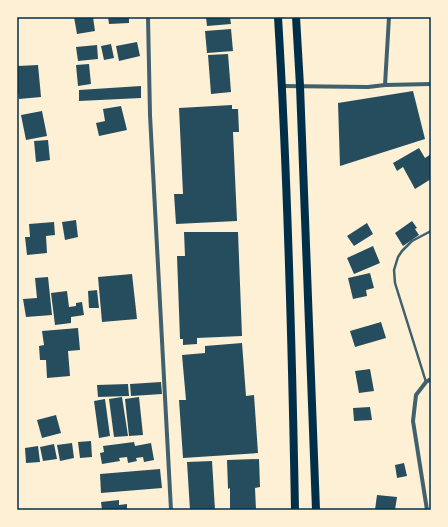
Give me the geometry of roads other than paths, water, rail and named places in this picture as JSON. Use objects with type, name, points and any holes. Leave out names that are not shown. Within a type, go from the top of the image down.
[{"type":"main road","points":[[278,17],[282,86],[295,510]]},
{"type":"main road","points":[[296,17],[316,510]]},
{"type":"street","points":[[148,17],[150,115],[171,510]]},
{"type":"street","points":[[385,85],[389,17]]},
{"type":"street","points":[[282,86],[368,87],[431,84]]},
{"type":"street","points":[[427,510],[413,421],[416,395],[426,382],[431,379]]},
{"type":"lane","points":[[426,382],[396,283],[394,270],[398,257],[412,240],[431,231]]}]
